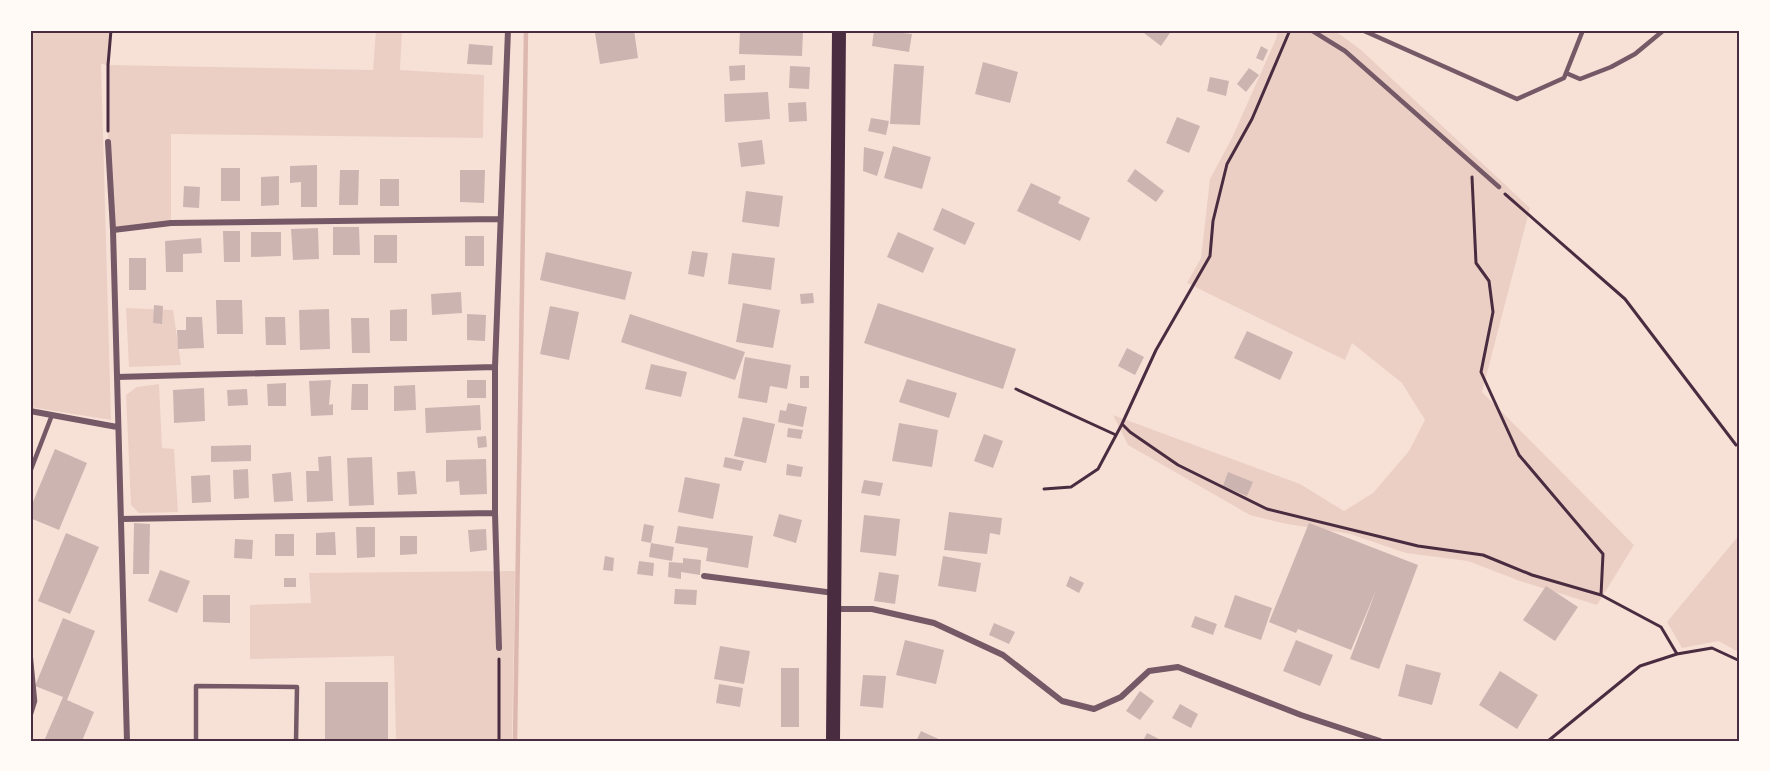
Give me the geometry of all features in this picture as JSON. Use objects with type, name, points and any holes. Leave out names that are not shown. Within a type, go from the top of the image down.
[{"type":"main road","points":[[833,741],[839,30]]},
{"type":"street","points":[[499,648],[495,513],[495,367],[508,30]]},
{"type":"street","points":[[108,142],[113,230],[127,741]]},
{"type":"street","points":[[113,230],[171,223],[500,219]]},
{"type":"street","points":[[117,377],[495,367]]},
{"type":"street","points":[[30,411],[117,427]]},
{"type":"street","points":[[121,519],[495,513]]},
{"type":"street","points":[[704,576],[834,593]]},
{"type":"street","points":[[834,609],[872,609],[934,623],[1003,655],[1062,701],[1094,709],[1121,697],[1149,671],[1178,667],[1301,715],[1380,741]]},
{"type":"lane","points":[[1311,30],[1345,51],[1499,187]]},
{"type":"lane","points":[[1362,30],[1517,99],[1564,78],[1583,30]]},
{"type":"lane","points":[[1566,74],[1580,79],[1611,67],[1635,54],[1664,30]]},
{"type":"lane","points":[[30,472],[52,415]]},
{"type":"lane","points":[[30,649],[35,702],[30,717]]},
{"type":"lane","points":[[196,741],[196,686],[219,686],[297,687],[296,741]]},
{"type":"path","points":[[108,142],[108,65],[111,30]]},
{"type":"path","points":[[1044,489],[1071,487],[1098,469],[1122,424],[1156,350],[1210,256],[1213,221],[1227,164],[1252,119],[1290,30]]},
{"type":"path","points":[[1472,165],[1476,263],[1489,281],[1493,312],[1481,372],[1519,455],[1603,554],[1601,595]]},
{"type":"path","points":[[1499,187],[1521,209],[1626,299],[1736,445]]},
{"type":"path","points":[[1016,389],[1116,435]]},
{"type":"path","points":[[1122,424],[1178,465],[1267,508],[1418,546],[1483,555],[1532,576],[1601,595],[1661,627],[1677,654]]},
{"type":"path","points":[[499,648],[500,741]]},
{"type":"path","points":[[1548,741],[1640,666],[1677,654],[1713,648],[1740,661]]},
{"type":"shaded area","points":[[30,30],[111,30],[108,65],[101,64],[111,420],[30,407]]},
{"type":"shaded area","points":[[376,30],[402,30],[400,70],[484,75],[483,138],[171,134],[171,223],[113,230],[108,142],[108,65],[373,70]]},
{"type":"shaded area","points":[[1278,30],[1334,30],[1361,50],[1530,208],[1482,392],[1634,545],[1597,605],[1520,581],[1468,561],[1406,553],[1350,534],[1282,523],[1250,515],[1128,445],[1113,415],[1300,484],[1344,511],[1373,493],[1409,451],[1425,420],[1402,383],[1352,343],[1345,360],[1187,283],[1201,258],[1210,179],[1232,138]]},
{"type":"shaded area","points":[[126,308],[173,310],[181,365],[129,367]]},
{"type":"shaded area","points":[[159,384],[162,448],[174,449],[178,512],[139,513],[131,505],[126,395],[137,387]]},
{"type":"shaded area","points":[[1740,534],[1740,653],[1719,641],[1682,648],[1667,622]]},
{"type":"shaded area","points":[[515,571],[512,741],[396,741],[394,656],[250,659],[250,605],[311,603],[309,573]]},
{"type":"building","points":[[634,30],[638,58],[600,64],[595,33]]},
{"type":"building","points":[[740,30],[803,30],[802,56],[739,54]]},
{"type":"building","points":[[874,30],[912,34],[909,52],[872,46]]},
{"type":"building","points":[[1140,30],[1172,30],[1161,46]]},
{"type":"building","points":[[469,44],[493,46],[492,65],[467,64]]},
{"type":"building","points":[[1261,46],[1268,50],[1263,61],[1256,58]]},
{"type":"building","points":[[983,62],[1018,72],[1010,103],[975,94]]},
{"type":"building","points":[[894,64],[924,66],[920,125],[890,124]]},
{"type":"building","points":[[745,65],[745,80],[730,81],[729,66]]},
{"type":"building","points":[[790,66],[810,67],[809,89],[789,88]]},
{"type":"building","points":[[1249,68],[1259,75],[1246,92],[1237,84]]},
{"type":"building","points":[[1210,77],[1229,81],[1226,96],[1207,91]]},
{"type":"building","points":[[768,92],[770,119],[725,122],[724,94]]},
{"type":"building","points":[[806,102],[807,121],[789,122],[788,103]]},
{"type":"building","points":[[1177,117],[1200,126],[1189,153],[1166,143]]},
{"type":"building","points":[[871,118],[889,121],[886,135],[868,131]]},
{"type":"building","points":[[762,140],[765,164],[741,167],[738,143]]},
{"type":"building","points":[[893,146],[931,157],[922,189],[884,178]]},
{"type":"building","points":[[864,147],[884,152],[877,176],[863,171]]},
{"type":"building","points":[[317,165],[317,207],[301,207],[301,182],[290,183],[290,166]]},
{"type":"building","points":[[221,168],[240,168],[240,201],[221,201]]},
{"type":"building","points":[[1135,169],[1164,191],[1156,202],[1127,181]]},
{"type":"building","points":[[340,170],[359,170],[358,205],[339,205]]},
{"type":"building","points":[[460,170],[485,170],[484,203],[460,202]]},
{"type":"building","points":[[279,176],[279,205],[261,206],[261,177]]},
{"type":"building","points":[[380,179],[399,179],[399,206],[380,206]]},
{"type":"building","points":[[1031,183],[1061,197],[1058,203],[1090,218],[1080,241],[1017,211]]},
{"type":"building","points":[[184,186],[200,187],[199,208],[183,207]]},
{"type":"building","points":[[746,191],[783,196],[779,227],[742,222]]},
{"type":"building","points":[[942,208],[975,223],[965,245],[933,230]]},
{"type":"building","points":[[333,227],[359,227],[360,255],[333,255]]},
{"type":"building","points":[[318,228],[319,259],[293,260],[291,229]]},
{"type":"building","points":[[223,231],[240,231],[240,262],[224,262]]},
{"type":"building","points":[[251,232],[281,232],[281,256],[251,257]]},
{"type":"building","points":[[898,232],[934,248],[923,273],[887,257]]},
{"type":"building","points":[[374,235],[397,235],[397,263],[374,263]]},
{"type":"building","points":[[465,236],[484,236],[484,266],[465,266]]},
{"type":"building","points":[[201,238],[202,253],[183,254],[183,272],[166,272],[165,241]]},
{"type":"building","points":[[692,251],[708,253],[704,277],[688,274]]},
{"type":"building","points":[[546,252],[632,272],[625,300],[540,280]]},
{"type":"building","points":[[732,253],[775,258],[771,290],[728,284]]},
{"type":"building","points":[[129,258],[146,258],[146,290],[129,290]]},
{"type":"building","points":[[461,292],[462,313],[432,315],[431,294]]},
{"type":"building","points":[[813,293],[814,303],[801,304],[800,294]]},
{"type":"building","points":[[216,300],[242,300],[243,334],[217,334]]},
{"type":"building","points":[[743,303],[780,310],[773,348],[736,342]]},
{"type":"building","points":[[878,303],[1016,349],[1003,389],[864,343]]},
{"type":"building","points":[[154,305],[163,306],[162,324],[153,323]]},
{"type":"building","points":[[550,306],[579,312],[569,360],[540,354]]},
{"type":"building","points":[[329,309],[330,349],[300,350],[299,310]]},
{"type":"building","points":[[407,309],[407,341],[390,341],[390,310]]},
{"type":"building","points":[[467,314],[486,315],[485,341],[467,340]]},
{"type":"building","points":[[630,314],[745,352],[735,380],[621,342]]},
{"type":"building","points":[[186,317],[202,317],[204,348],[178,349],[177,330],[186,330]]},
{"type":"building","points":[[265,317],[285,317],[286,345],[266,345]]},
{"type":"building","points":[[351,318],[369,318],[370,353],[352,353]]},
{"type":"building","points":[[1247,331],[1293,352],[1280,380],[1234,358]]},
{"type":"building","points":[[1127,348],[1144,357],[1135,375],[1118,366]]},
{"type":"building","points":[[745,357],[791,365],[787,389],[770,386],[767,403],[738,398]]},
{"type":"building","points":[[651,364],[687,372],[681,397],[645,389]]},
{"type":"building","points":[[800,376],[809,376],[809,388],[800,388]]},
{"type":"building","points":[[907,379],[957,393],[949,418],[899,402]]},
{"type":"building","points":[[331,380],[329,405],[333,404],[333,415],[311,416],[309,381]]},
{"type":"building","points":[[467,380],[486,380],[486,398],[467,398]]},
{"type":"building","points":[[286,383],[286,406],[268,406],[267,384]]},
{"type":"building","points":[[352,384],[368,384],[368,410],[351,410]]},
{"type":"building","points":[[415,385],[416,410],[394,411],[394,386]]},
{"type":"building","points":[[204,388],[205,421],[174,423],[173,390]]},
{"type":"building","points":[[247,389],[248,405],[228,406],[227,390]]},
{"type":"building","points":[[788,403],[807,407],[803,427],[778,422],[780,410],[786,411]]},
{"type":"building","points":[[480,405],[481,430],[426,433],[425,408]]},
{"type":"building","points":[[743,417],[775,424],[766,463],[734,456]]},
{"type":"building","points":[[899,423],[938,430],[932,467],[892,461]]},
{"type":"building","points":[[788,428],[803,430],[801,439],[787,437]]},
{"type":"building","points":[[984,434],[1003,441],[993,468],[974,461]]},
{"type":"building","points":[[486,436],[487,447],[478,448],[477,437]]},
{"type":"building","points":[[251,445],[251,461],[211,462],[211,446]]},
{"type":"building","points":[[55,449],[87,463],[59,530],[30,518],[30,509]]},
{"type":"building","points":[[331,456],[333,501],[307,502],[306,471],[319,471],[318,457]]},
{"type":"building","points":[[372,457],[374,505],[349,506],[347,458]]},
{"type":"building","points":[[725,457],[744,461],[741,471],[723,467]]},
{"type":"building","points":[[486,459],[487,494],[460,495],[459,481],[446,482],[446,460]]},
{"type":"building","points":[[787,464],[803,467],[801,477],[786,475]]},
{"type":"building","points":[[248,469],[249,498],[234,499],[233,470]]},
{"type":"building","points":[[415,471],[417,494],[398,495],[397,472]]},
{"type":"building","points":[[291,472],[293,501],[274,502],[272,474]]},
{"type":"building","points":[[1228,472],[1253,482],[1247,496],[1223,486]]},
{"type":"building","points":[[210,475],[211,502],[192,503],[191,476]]},
{"type":"building","points":[[685,477],[720,484],[713,519],[678,512]]},
{"type":"building","points":[[864,480],[883,483],[880,496],[861,493]]},
{"type":"building","points":[[949,512],[1002,518],[1000,535],[990,533],[987,554],[944,550]]},
{"type":"building","points":[[779,514],[802,520],[796,543],[773,536]]},
{"type":"building","points":[[864,515],[900,519],[896,556],[860,552]]},
{"type":"building","points":[[134,523],[150,524],[149,574],[133,574]]},
{"type":"building","points":[[1309,523],[1418,565],[1379,669],[1350,659],[1377,588],[1351,650],[1298,629],[1296,633],[1269,622]]},
{"type":"building","points":[[644,524],[654,526],[651,543],[641,541]]},
{"type":"building","points":[[678,526],[753,536],[748,568],[706,561],[708,548],[675,543]]},
{"type":"building","points":[[356,527],[375,527],[375,557],[357,558]]},
{"type":"building","points":[[486,529],[487,550],[470,552],[468,530]]},
{"type":"building","points":[[335,532],[336,555],[316,555],[316,533]]},
{"type":"building","points":[[66,533],[99,547],[70,614],[38,601]]},
{"type":"building","points":[[275,534],[294,534],[294,556],[275,556]]},
{"type":"building","points":[[400,536],[417,536],[417,554],[400,555]]},
{"type":"building","points":[[235,539],[253,540],[252,559],[234,558]]},
{"type":"building","points":[[651,543],[674,547],[672,561],[649,557]]},
{"type":"building","points":[[605,556],[614,558],[613,571],[603,570]]},
{"type":"building","points":[[943,556],[981,563],[976,592],[938,586]]},
{"type":"building","points":[[683,558],[701,560],[700,575],[681,572],[681,579],[668,577],[669,562],[683,563]]},
{"type":"building","points":[[639,561],[654,563],[653,576],[637,574]]},
{"type":"building","points":[[160,570],[190,581],[177,613],[148,601]]},
{"type":"building","points":[[879,572],[899,575],[895,604],[874,601]]},
{"type":"building","points":[[1070,576],[1084,583],[1079,593],[1066,586]]},
{"type":"building","points":[[284,578],[296,578],[296,587],[284,587]]},
{"type":"building","points":[[1546,586],[1578,607],[1555,641],[1523,620]]},
{"type":"building","points":[[675,589],[697,590],[696,605],[674,604]]},
{"type":"building","points":[[203,595],[230,595],[230,623],[203,622]]},
{"type":"building","points":[[1235,595],[1272,608],[1261,640],[1224,627]]},
{"type":"building","points":[[1195,616],[1217,624],[1213,635],[1191,627]]},
{"type":"building","points":[[63,618],[95,631],[67,700],[94,712],[82,741],[44,741],[63,697],[35,686]]},
{"type":"building","points":[[994,623],[1015,632],[1009,644],[989,635]]},
{"type":"building","points":[[905,640],[944,650],[936,684],[896,675]]},
{"type":"building","points":[[1296,640],[1333,655],[1320,686],[1283,671]]},
{"type":"building","points":[[720,646],[750,651],[744,684],[714,679]]},
{"type":"building","points":[[1406,664],[1441,673],[1432,705],[1398,696]]},
{"type":"building","points":[[781,668],[799,668],[799,727],[781,727]]},
{"type":"building","points":[[1500,671],[1538,695],[1517,729],[1479,705]]},
{"type":"building","points":[[863,675],[886,676],[883,708],[860,706]]},
{"type":"building","points":[[325,682],[388,682],[388,741],[325,741]]},
{"type":"building","points":[[719,684],[743,688],[740,707],[716,703]]},
{"type":"building","points":[[1140,691],[1154,701],[1140,720],[1126,711]]},
{"type":"building","points":[[1180,704],[1198,714],[1191,728],[1172,718]]},
{"type":"building","points":[[921,731],[943,741],[916,741]]},
{"type":"building","points":[[1147,733],[1163,741],[1143,741]]},
{"type":"waterway","points":[[515,741],[526,30]]}]
